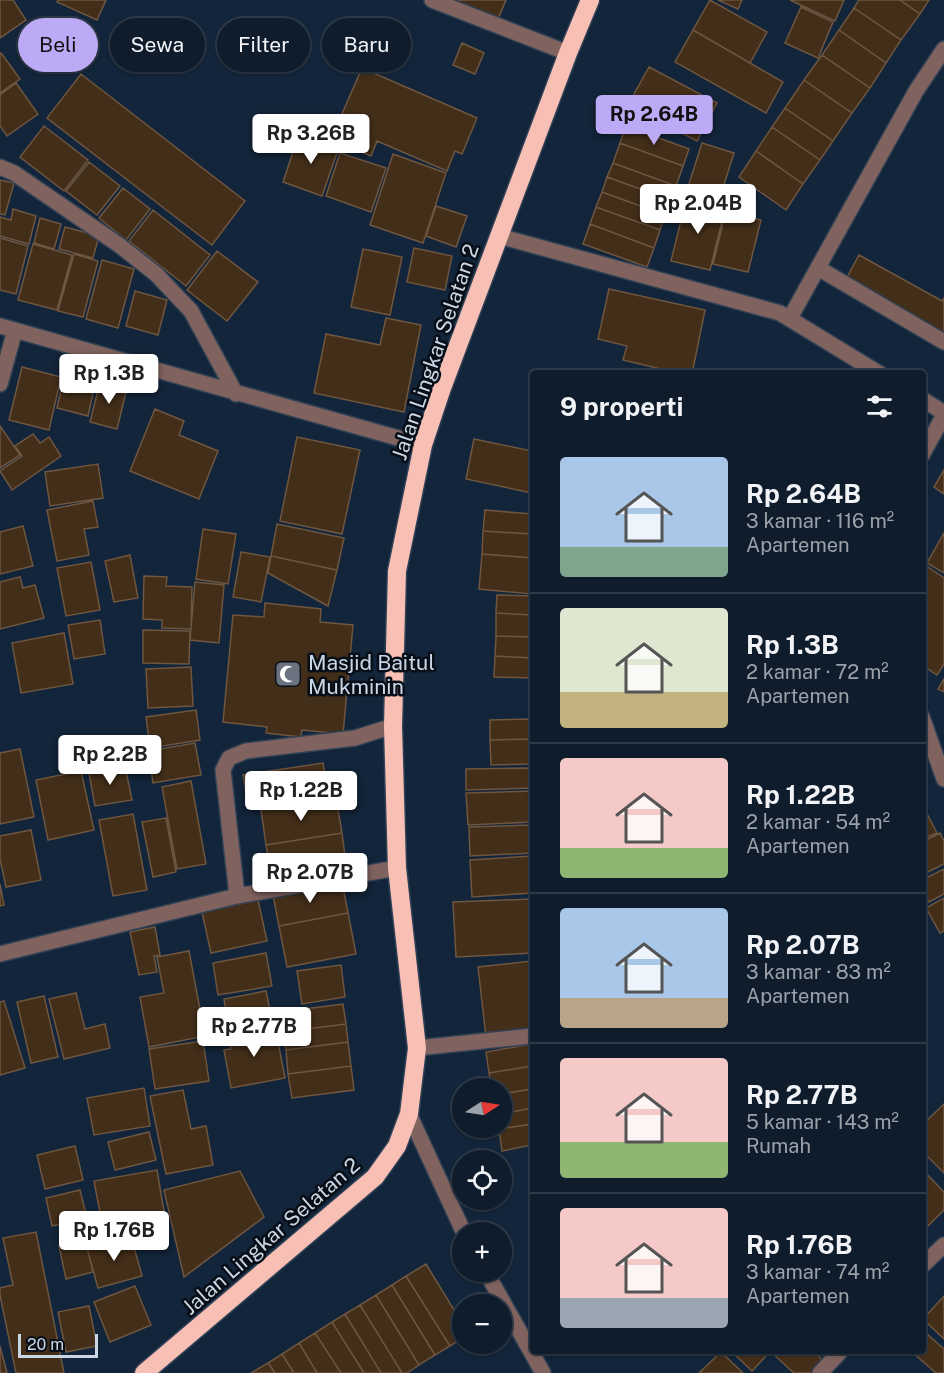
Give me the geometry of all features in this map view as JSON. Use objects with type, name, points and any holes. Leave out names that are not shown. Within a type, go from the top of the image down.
[{"type":"highway","name":"Jalan Lingkar Selatan 2","points":[[144,1373],[375,1177],[397,1146],[409,1114],[417,1048],[397,868],[393,726],[398,571],[423,445],[499,236],[590,0]]},
{"type":"street","points":[[432,0],[568,53]]},
{"type":"street","points":[[790,318],[915,91],[944,49]]},
{"type":"street","points":[[0,167],[14,173],[110,238],[156,274],[190,311],[236,394]]},
{"type":"street","points":[[499,236],[780,313],[874,370]]},
{"type":"street","points":[[818,268],[944,342]]},
{"type":"street","points":[[0,326],[423,445]]},
{"type":"street","points":[[0,384],[15,330]]},
{"type":"street","points":[[926,402],[944,414],[926,448]]},
{"type":"street","points":[[237,896],[223,770],[229,758],[246,751],[355,738],[393,726]]},
{"type":"street","points":[[926,728],[944,779]]},
{"type":"street","points":[[0,954],[237,896],[397,868]]},
{"type":"street","points":[[417,1048],[530,1035]]},
{"type":"street","points":[[409,1114],[460,1222]]},
{"type":"street","points":[[926,1262],[944,1245]]},
{"type":"street","points":[[492,1282],[530,1350]]},
{"type":"street","points":[[532,1354],[543,1373]]},
{"type":"street","points":[[820,1373],[838,1354]]},
{"type":"building","points":[[0,0],[13,0],[25,18],[18,18],[18,26],[0,38]]},
{"type":"building","points":[[58,0],[106,0],[98,18],[93,18],[57,2]]},
{"type":"building","points":[[446,0],[506,0],[497,21]]},
{"type":"building","points":[[710,0],[767,32],[750,63],[693,30]]},
{"type":"building","points":[[718,0],[742,0],[738,9]]},
{"type":"building","points":[[790,0],[844,0],[835,21]]},
{"type":"building","points":[[859,0],[900,0],[920,14],[901,40],[854,8]]},
{"type":"building","points":[[900,0],[929,0],[920,14]]},
{"type":"building","points":[[801,7],[833,22],[818,58],[785,43]]},
{"type":"building","points":[[854,8],[901,40],[886,63],[839,30]]},
{"type":"building","points":[[693,30],[783,82],[766,113],[675,62]]},
{"type":"building","points":[[839,30],[886,63],[870,88],[822,55]]},
{"type":"building","points":[[462,43],[484,53],[475,74],[453,65]]},
{"type":"building","points":[[0,54],[20,79],[0,93]]},
{"type":"building","points":[[822,55],[870,88],[852,113],[804,80]]},
{"type":"building","points":[[649,67],[717,103],[697,141],[628,105]]},
{"type":"building","points":[[360,72],[371,72],[477,118],[462,154],[455,151],[447,171],[377,141],[371,156],[331,139]]},
{"type":"building","points":[[81,74],[245,201],[212,245],[47,118]]},
{"type":"building","points":[[804,80],[852,113],[833,141],[785,108]]},
{"type":"building","points":[[16,83],[38,114],[7,136],[0,126],[0,95]]},
{"type":"building","points":[[785,108],[833,141],[820,160],[772,127]]},
{"type":"building","points":[[44,126],[88,160],[64,191],[20,157]]},
{"type":"building","points":[[626,126],[689,149],[683,166],[620,143]]},
{"type":"building","points":[[772,127],[820,160],[803,184],[756,151]]},
{"type":"building","points":[[299,134],[339,147],[322,196],[283,182]]},
{"type":"building","points":[[620,143],[683,166],[676,186],[613,163]]},
{"type":"building","points":[[702,143],[734,153],[720,197],[688,187]]},
{"type":"building","points":[[756,151],[803,184],[786,210],[739,177]]},
{"type":"building","points":[[340,153],[386,168],[371,212],[326,196]]},
{"type":"building","points":[[393,154],[446,173],[423,243],[370,225]]},
{"type":"building","points":[[89,162],[120,186],[97,215],[66,191]]},
{"type":"building","points":[[613,163],[676,186],[671,200],[607,177]]},
{"type":"building","points":[[607,177],[671,200],[665,215],[602,192]]},
{"type":"building","points":[[0,180],[14,183],[5,215],[0,214]]},
{"type":"building","points":[[123,188],[150,209],[126,240],[99,218]]},
{"type":"building","points":[[602,192],[665,215],[660,230],[596,207]]},
{"type":"building","points":[[686,200],[725,209],[710,270],[671,261]]},
{"type":"building","points":[[436,206],[467,216],[456,247],[426,236]]},
{"type":"building","points":[[596,207],[660,230],[654,248],[590,224]]},
{"type":"building","points":[[13,209],[36,216],[29,244],[0,236],[0,217],[11,220]]},
{"type":"building","points":[[153,210],[210,255],[186,286],[129,241]]},
{"type":"building","points":[[726,211],[761,220],[748,272],[713,264]]},
{"type":"building","points":[[40,218],[61,224],[54,249],[34,243]]},
{"type":"building","points":[[590,224],[654,248],[647,267],[583,244]]},
{"type":"building","points":[[65,227],[99,236],[93,258],[59,249]]},
{"type":"building","points":[[0,238],[28,246],[16,294],[0,290]]},
{"type":"building","points":[[33,244],[72,255],[57,310],[18,300]]},
{"type":"building","points":[[414,248],[452,256],[445,290],[407,282]]},
{"type":"building","points":[[363,249],[402,257],[390,315],[351,307]]},
{"type":"building","points":[[217,251],[258,282],[227,321],[187,290]]},
{"type":"building","points":[[74,254],[98,261],[83,317],[58,311]]},
{"type":"building","points":[[859,255],[942,301],[944,298],[944,337],[844,283]]},
{"type":"building","points":[[102,260],[134,269],[118,328],[86,319]]},
{"type":"building","points":[[609,289],[705,310],[693,370],[665,370],[623,360],[627,346],[598,339]]},
{"type":"building","points":[[135,291],[167,300],[158,335],[126,326]]},
{"type":"building","points":[[386,318],[421,325],[404,412],[314,393],[326,334],[380,345]]},
{"type":"building","points":[[22,367],[61,377],[49,430],[9,420]]},
{"type":"building","points":[[65,371],[96,379],[88,416],[57,408]]},
{"type":"building","points":[[100,382],[127,388],[117,429],[90,422]]},
{"type":"building","points":[[155,409],[184,421],[179,435],[218,451],[199,499],[130,471]]},
{"type":"building","points":[[0,426],[20,455],[0,468]]},
{"type":"building","points":[[33,434],[40,443],[49,437],[61,456],[12,490],[0,471],[22,456],[15,446]]},
{"type":"building","points":[[297,437],[360,450],[342,534],[280,521]]},
{"type":"building","points":[[474,439],[530,451],[530,493],[466,479]]},
{"type":"building","points":[[98,464],[103,498],[50,506],[45,472]]},
{"type":"building","points":[[944,470],[944,494],[934,487]]},
{"type":"building","points":[[93,501],[98,527],[84,529],[89,555],[57,561],[47,510]]},
{"type":"building","points":[[485,510],[530,514],[530,534],[483,531]]},
{"type":"building","points":[[277,524],[344,538],[337,570],[271,556]]},
{"type":"building","points":[[23,526],[33,566],[0,574],[0,532]]},
{"type":"building","points":[[203,529],[236,534],[228,584],[196,579]]},
{"type":"building","points":[[483,531],[530,534],[530,558],[482,554]]},
{"type":"building","points":[[944,533],[944,573],[927,563]]},
{"type":"building","points":[[241,552],[270,557],[261,602],[233,597]]},
{"type":"building","points":[[482,554],[530,558],[530,594],[479,589]]},
{"type":"building","points":[[130,555],[138,598],[114,602],[105,561]]},
{"type":"building","points":[[271,556],[337,570],[328,606],[268,573]]},
{"type":"building","points":[[91,562],[100,610],[66,616],[57,568]]},
{"type":"building","points":[[926,566],[944,578],[944,664],[937,675],[926,668]]},
{"type":"building","points":[[144,576],[167,577],[166,586],[192,587],[191,629],[162,628],[162,620],[143,619]]},
{"type":"building","points":[[20,577],[23,588],[35,585],[44,618],[0,629],[0,582]]},
{"type":"building","points":[[195,582],[224,585],[219,643],[190,640]]},
{"type":"building","points":[[497,595],[530,596],[530,615],[496,613]]},
{"type":"building","name":"Masjid Baitul Mukminin","points":[[265,603],[321,609],[320,622],[353,625],[343,734],[302,730],[301,737],[266,733],[267,727],[223,722],[233,615],[264,617]]},
{"type":"building","points":[[496,613],[530,615],[530,637],[496,636]]},
{"type":"building","points":[[100,620],[105,654],[74,659],[68,625]]},
{"type":"building","points":[[143,630],[190,631],[189,664],[143,663]]},
{"type":"building","points":[[64,633],[73,684],[21,693],[12,643]]},
{"type":"building","points":[[496,636],[530,637],[530,658],[495,656]]},
{"type":"building","points":[[495,656],[530,658],[530,678],[494,677]]},
{"type":"building","points":[[191,667],[193,706],[148,708],[146,669]]},
{"type":"building","points":[[944,679],[944,692],[938,689]]},
{"type":"building","points":[[196,710],[200,740],[150,748],[146,717]]},
{"type":"building","points":[[530,719],[530,739],[490,740],[490,720]]},
{"type":"building","points":[[530,739],[530,764],[491,765],[490,740]]},
{"type":"building","points":[[195,743],[201,775],[153,783],[148,751]]},
{"type":"building","points":[[20,749],[34,817],[0,824],[0,753]]},
{"type":"building","points":[[323,763],[328,793],[248,806],[243,775]]},
{"type":"building","points":[[125,766],[132,800],[95,806],[89,773]]},
{"type":"building","points":[[530,768],[530,788],[466,790],[466,769]]},
{"type":"building","points":[[81,771],[94,830],[48,840],[36,780]]},
{"type":"building","points":[[191,781],[206,864],[177,869],[162,787]]},
{"type":"building","points":[[530,791],[530,822],[468,825],[466,793]]},
{"type":"building","points":[[336,798],[342,833],[266,845],[261,810]]},
{"type":"building","points":[[926,812],[937,833],[926,837]]},
{"type":"building","points":[[133,814],[147,890],[113,896],[99,820]]},
{"type":"building","points":[[166,818],[176,872],[153,877],[142,822]]},
{"type":"building","points":[[530,825],[530,853],[470,856],[469,827]]},
{"type":"building","points":[[31,830],[41,880],[6,887],[0,859],[0,836]]},
{"type":"building","points":[[342,833],[346,864],[271,875],[266,845]]},
{"type":"building","points":[[940,833],[944,841],[944,864],[926,873],[926,840]]},
{"type":"building","points":[[530,856],[530,893],[472,897],[470,860]]},
{"type":"building","points":[[944,869],[944,894],[929,902],[926,897],[926,878]]},
{"type":"building","points":[[342,882],[348,913],[279,926],[273,895]]},
{"type":"building","points":[[0,884],[4,905],[0,906]]},
{"type":"building","points":[[944,898],[944,931],[940,933],[926,908]]},
{"type":"building","points":[[530,899],[530,953],[456,957],[453,902]]},
{"type":"building","points":[[258,900],[267,941],[211,953],[202,912]]},
{"type":"building","points":[[348,913],[356,954],[287,967],[279,926]]},
{"type":"building","points":[[155,927],[160,955],[154,956],[157,972],[139,975],[130,932]]},
{"type":"building","points":[[189,951],[205,1036],[149,1047],[140,997],[164,993],[157,957]]},
{"type":"building","points":[[266,953],[272,986],[218,995],[213,963]]},
{"type":"building","points":[[530,961],[530,1031],[486,1037],[478,967]]},
{"type":"building","points":[[341,965],[345,997],[302,1004],[297,971]]},
{"type":"building","points":[[266,991],[271,1016],[228,1023],[224,999]]},
{"type":"building","points":[[76,993],[85,1029],[105,1024],[110,1048],[64,1059],[49,999]]},
{"type":"building","points":[[44,996],[58,1057],[31,1063],[17,1002]]},
{"type":"building","points":[[4,1001],[25,1068],[0,1075],[0,1002]]},
{"type":"building","points":[[343,1004],[346,1024],[283,1032],[281,1012]]},
{"type":"building","points":[[346,1024],[348,1042],[286,1050],[283,1032]]},
{"type":"building","points":[[275,1026],[285,1078],[231,1088],[224,1050],[231,1049],[228,1035]]},
{"type":"building","points":[[203,1041],[209,1081],[155,1089],[149,1049]]},
{"type":"building","points":[[348,1042],[351,1066],[288,1074],[286,1050]]},
{"type":"building","points":[[530,1044],[530,1066],[489,1073],[486,1052]]},
{"type":"building","points":[[351,1066],[354,1090],[292,1098],[288,1074]]},
{"type":"building","points":[[530,1066],[530,1089],[512,1092],[512,1078],[490,1078],[489,1073]]},
{"type":"building","points":[[144,1088],[150,1126],[94,1135],[87,1098]]},
{"type":"building","points":[[530,1089],[530,1108],[512,1112],[512,1092]]},
{"type":"building","points":[[183,1090],[191,1129],[206,1126],[213,1165],[166,1174],[150,1096]]},
{"type":"building","points":[[944,1104],[944,1173],[926,1155],[926,1121]]},
{"type":"building","points":[[530,1108],[530,1124],[512,1127],[512,1112]]},
{"type":"building","points":[[530,1124],[530,1145],[502,1150],[500,1138],[512,1138],[512,1127]]},
{"type":"building","points":[[149,1132],[156,1160],[115,1170],[108,1142]]},
{"type":"building","points":[[75,1146],[83,1180],[45,1189],[37,1155]]},
{"type":"building","points":[[157,1170],[166,1223],[104,1234],[94,1181]]},
{"type":"building","points":[[240,1171],[264,1217],[184,1277],[164,1190]]},
{"type":"building","points":[[926,1173],[944,1192],[944,1210],[928,1226],[926,1224]]},
{"type":"building","points":[[80,1190],[87,1218],[52,1226],[46,1198]]},
{"type":"building","points":[[36,1232],[64,1373],[16,1373],[0,1295],[0,1288],[13,1285],[3,1238]]},
{"type":"building","points":[[131,1236],[142,1276],[98,1288],[87,1248]]},
{"type":"building","points":[[85,1239],[93,1272],[66,1279],[59,1246]]},
{"type":"building","points":[[426,1264],[452,1307],[452,1345],[450,1346],[406,1276]]},
{"type":"building","points":[[406,1276],[450,1346],[435,1355],[392,1285]]},
{"type":"building","points":[[392,1285],[435,1355],[419,1365],[376,1295]]},
{"type":"building","points":[[135,1286],[151,1325],[110,1342],[94,1302]]},
{"type":"building","points":[[376,1295],[419,1365],[407,1373],[402,1373],[360,1305]]},
{"type":"building","points":[[944,1296],[944,1339],[926,1322],[926,1316]]},
{"type":"building","points":[[360,1305],[402,1373],[381,1373],[345,1314]]},
{"type":"building","points":[[89,1306],[97,1346],[66,1352],[58,1312]]},
{"type":"building","points":[[345,1314],[381,1373],[364,1373],[332,1322]]},
{"type":"building","points":[[332,1322],[364,1373],[341,1373],[315,1333]]},
{"type":"building","points":[[315,1333],[341,1373],[317,1373],[299,1343]]},
{"type":"building","points":[[926,1335],[944,1349],[944,1373],[936,1373],[914,1354],[926,1354]]},
{"type":"building","points":[[299,1343],[317,1373],[294,1373],[282,1354]]},
{"type":"building","points":[[0,1346],[7,1373],[0,1373]]},
{"type":"building","points":[[282,1354],[294,1373],[275,1373],[268,1363]]},
{"type":"building","points":[[719,1354],[723,1354],[743,1373],[699,1373]]},
{"type":"building","points":[[734,1354],[763,1354],[766,1356],[752,1371]]},
{"type":"building","points":[[773,1354],[816,1354],[826,1363],[816,1373],[794,1373]]},
{"type":"building","points":[[268,1363],[275,1373],[251,1373]]},
{"type":"place","name":"Masjid Baitul Mukminin","points":[[288,674]]}]
